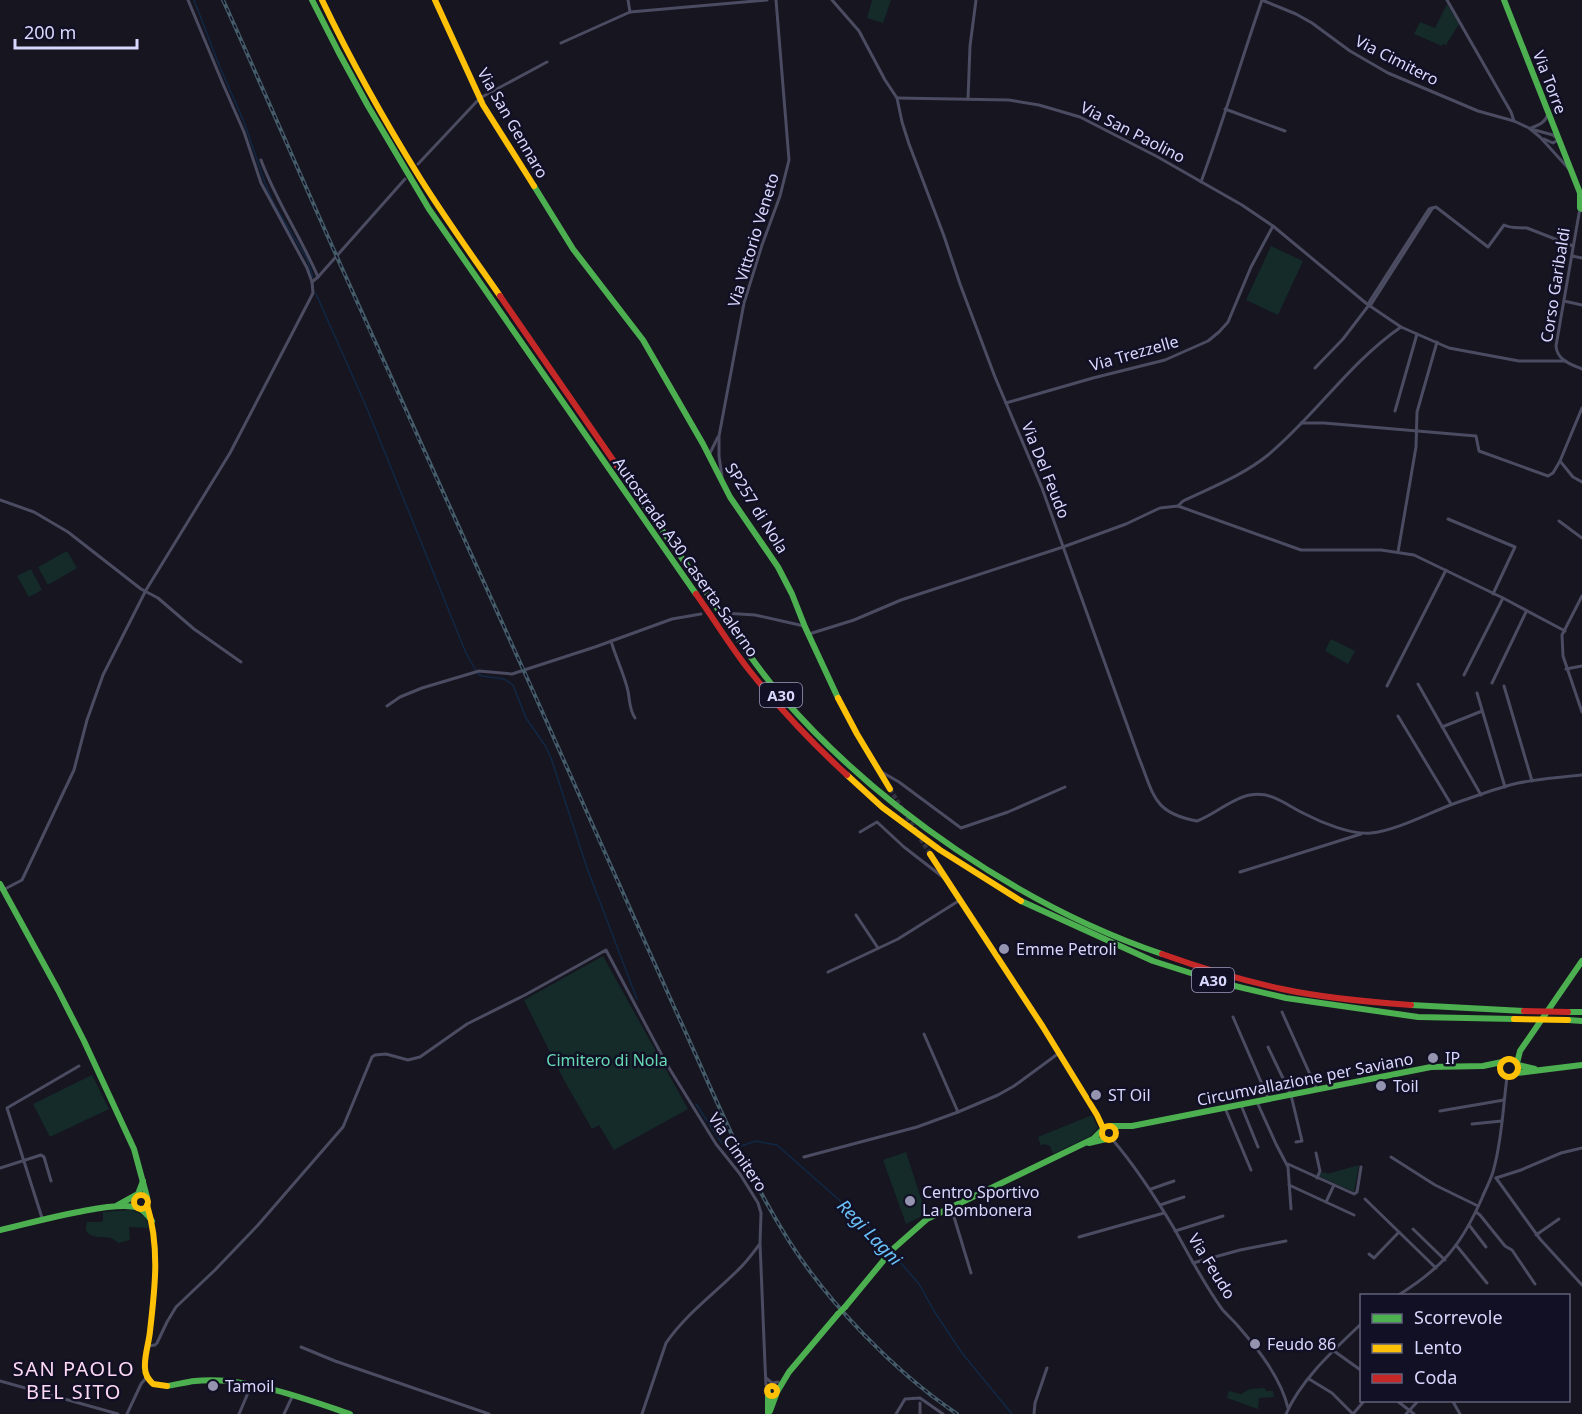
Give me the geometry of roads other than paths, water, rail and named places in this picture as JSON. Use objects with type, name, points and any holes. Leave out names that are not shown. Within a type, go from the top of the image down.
[{"type":"main road","name":"Autostrada A30 Caserta-Salerno","points":[[312,0],[330,38],[387,142],[429,209],[748,669],[816,746],[882,807],[940,850],[1023,902],[1153,961],[1222,983],[1286,998],[1418,1017],[1582,1021]]},
{"type":"main road","name":"Autostrada A30 Caserta-Salerno","points":[[322,0],[394,136],[436,204],[642,502],[756,664],[793,709],[880,793],[944,843],[1027,893],[1089,925],[1154,953],[1226,975],[1284,989],[1356,1000],[1407,1005],[1582,1012]]},
{"type":"main road","name":"Via San Gennaro","points":[[435,0],[480,98],[578,255]]},
{"type":"main road","name":"Via Torre","points":[[1504,0],[1558,140],[1581,192],[1581,208]]},
{"type":"main road","name":"SP257 di Nola","points":[[578,255],[643,340],[709,455],[723,484],[778,567],[852,724],[890,789]]},
{"type":"main road","points":[[930,854],[1097,1115],[1106,1127],[1115,1129],[1111,1138],[1102,1135],[1106,1127]]},
{"type":"main road","points":[[2,893],[58,990],[134,1149],[143,1180],[157,1252],[157,1270],[145,1370],[147,1377],[153,1384],[160,1387],[194,1381],[232,1382],[292,1395],[350,1414]]},
{"type":"main road","points":[[1582,961],[1520,1051],[1502,1062],[1500,1071],[1507,1077],[1512,1077],[1516,1073],[1582,1065]]},
{"type":"main road","points":[[1516,1073],[1520,1051]]},
{"type":"main road","points":[[1509,1059],[1517,1064],[1540,1070]]},
{"type":"main road","name":"Circumvallazione per Saviano","points":[[1106,1127],[1132,1126],[1431,1067],[1483,1066],[1502,1062]]},
{"type":"main road","name":"Circumvallazione per Saviano","points":[[1483,1066],[1500,1071]]},
{"type":"main road","name":"Circumvallazione per Saviano","points":[[1076,1148],[1111,1138],[1132,1126]]},
{"type":"main road","points":[[769,1414],[769,1390],[789,1372],[897,1245],[910,1233],[927,1219],[1093,1139],[1106,1127]]},
{"type":"main road","points":[[143,1180],[140,1192],[133,1202],[152,1222]]},
{"type":"main road","points":[[0,1230],[116,1206],[141,1194],[147,1201]]},
{"type":"main road","points":[[116,1206],[144,1208],[147,1201]]},
{"type":"main road","points":[[769,1414],[776,1393],[789,1372]]},
{"type":"main road","points":[[769,1390],[771,1396],[776,1393]]},
{"type":"street","points":[[2,893],[22,880],[74,770],[87,720],[103,675],[146,591],[224,462],[313,293],[307,268],[261,183],[244,132],[188,0]]},
{"type":"street","points":[[628,0],[630,12]]},
{"type":"street","points":[[561,43],[630,12],[767,0]]},
{"type":"street","name":"Via Vittorio Veneto","points":[[723,484],[719,436],[744,303],[780,195],[789,160],[776,0]]},
{"type":"street","points":[[832,0],[859,31],[897,98],[902,122],[916,163],[1006,403]]},
{"type":"street","points":[[968,99],[970,46],[976,0]]},
{"type":"street","points":[[1201,182],[1215,146],[1225,109],[1262,0]]},
{"type":"street","name":"Via Cimitero","points":[[1262,0],[1304,18],[1350,51],[1388,72],[1478,111],[1553,135],[1558,140],[1552,143],[1540,137]]},
{"type":"street","points":[[1447,0],[1514,121]]},
{"type":"street","points":[[418,164],[480,98],[547,62]]},
{"type":"street","name":"Via San Paolino","points":[[897,98],[1009,100],[1039,105],[1080,117],[1156,156],[1242,205],[1273,226],[1369,305],[1401,327],[1449,348],[1519,361],[1566,361]]},
{"type":"street","points":[[1225,109],[1285,131]]},
{"type":"street","points":[[1529,128],[1541,124],[1546,120],[1548,114]]},
{"type":"street","name":"Via Cimitero","points":[[1529,128],[1571,172]]},
{"type":"street","points":[[261,160],[269,183],[318,277]]},
{"type":"street","points":[[312,282],[405,179]]},
{"type":"street","points":[[1315,368],[1343,339],[1369,305],[1432,208],[1436,207],[1488,247],[1504,225],[1510,228],[1527,228],[1573,246]]},
{"type":"street","name":"Corso Garibaldi","points":[[1566,361],[1558,355],[1556,346],[1581,208]]},
{"type":"street","name":"Via Trezzelle","points":[[1006,403],[1165,360],[1212,338],[1228,322],[1251,267],[1273,226]]},
{"type":"street","points":[[1572,256],[1582,258]]},
{"type":"street","points":[[1564,301],[1582,305]]},
{"type":"street","points":[[1178,506],[1183,501],[1237,477],[1268,455],[1383,339],[1401,327]]},
{"type":"street","points":[[1395,411],[1417,334]]},
{"type":"street","points":[[1398,552],[1416,447],[1417,412],[1437,342]]},
{"type":"street","points":[[1566,361],[1582,369]]},
{"type":"street","name":"Via Del Feudo","points":[[1006,403],[1042,488],[1139,758],[1156,798],[1164,808],[1173,814],[1197,821],[1242,797],[1268,795],[1280,799],[1311,817],[1360,834]]},
{"type":"street","points":[[1301,423],[1476,436],[1479,451],[1548,476],[1553,473],[1560,461],[1582,408]]},
{"type":"street","points":[[709,455],[719,436]]},
{"type":"street","points":[[702,444],[709,447],[715,444]]},
{"type":"street","points":[[1560,461],[1573,477],[1582,482]]},
{"type":"street","points":[[0,500],[34,512],[68,532],[141,589],[158,598],[194,629],[241,662]]},
{"type":"street","points":[[808,634],[854,620],[901,600],[1063,547],[1126,524],[1160,508],[1178,506],[1301,550],[1381,550],[1414,555],[1503,598],[1564,631]]},
{"type":"street","points":[[1448,519],[1515,547],[1493,594]]},
{"type":"street","points":[[1559,521],[1582,538]]},
{"type":"street","points":[[1388,686],[1446,570]]},
{"type":"street","points":[[1582,596],[1562,636],[1566,669],[1582,712]]},
{"type":"street","points":[[1464,675],[1503,598]]},
{"type":"street","points":[[1492,683],[1526,611]]},
{"type":"street","points":[[724,613],[755,615],[805,627]]},
{"type":"street","points":[[387,706],[422,688],[479,671],[512,674],[672,619],[701,614]]},
{"type":"street","points":[[611,641],[628,693],[628,702],[635,718]]},
{"type":"street","points":[[1566,669],[1582,666]]},
{"type":"street","points":[[1418,684],[1480,795]]},
{"type":"street","points":[[1504,686],[1532,782]]},
{"type":"street","points":[[1477,693],[1505,787]]},
{"type":"street","points":[[1442,727],[1482,711]]},
{"type":"street","points":[[1398,716],[1451,805]]},
{"type":"street","points":[[879,770],[961,828],[1016,809],[1065,787]]},
{"type":"street","points":[[1240,872],[1360,834],[1388,829],[1519,783],[1582,775]]},
{"type":"street","points":[[860,832],[877,822],[904,847],[946,879]]},
{"type":"street","points":[[828,972],[898,939],[960,900]]},
{"type":"street","points":[[856,915],[878,948]]},
{"type":"street","name":"Via Cimitero","points":[[148,1346],[155,1345],[177,1307],[258,1225],[343,1127],[372,1057],[386,1054],[408,1060],[420,1057],[467,1024],[606,950],[666,1063],[716,1144],[740,1174],[758,1203],[761,1213],[765,1376],[769,1390]]},
{"type":"street","points":[[1282,1012],[1317,1090]]},
{"type":"street","points":[[1233,1017],[1268,1099]]},
{"type":"street","points":[[924,1034],[958,1112]]},
{"type":"street","points":[[1268,1047],[1291,1095],[1302,1141],[1296,1142]]},
{"type":"street","points":[[804,1157],[917,1127],[958,1112],[1014,1086],[1059,1053]]},
{"type":"street","points":[[43,1221],[7,1108],[79,1066]]},
{"type":"street","points":[[1403,1294],[1445,1260],[1476,1212],[1494,1169],[1507,1077]]},
{"type":"street","points":[[1440,1111],[1504,1100]]},
{"type":"street","points":[[1257,1102],[1288,1167],[1291,1209]]},
{"type":"street","points":[[1241,1105],[1258,1147]]},
{"type":"street","points":[[1225,1108],[1251,1170]]},
{"type":"street","points":[[1472,1124],[1502,1121]]},
{"type":"street","name":"Via Feudo","points":[[1111,1138],[1160,1205],[1222,1309],[1263,1359],[1284,1395],[1288,1408]]},
{"type":"street","points":[[1491,1179],[1521,1170],[1561,1153],[1582,1148]]},
{"type":"street","points":[[1316,1153],[1320,1171],[1317,1178]]},
{"type":"street","points":[[0,1168],[42,1156],[51,1181]]},
{"type":"street","points":[[1391,1157],[1435,1185],[1478,1206]]},
{"type":"street","points":[[1286,1164],[1353,1193],[1356,1193],[1361,1167]]},
{"type":"street","points":[[1496,1178],[1536,1235],[1582,1285]]},
{"type":"street","points":[[1150,1190],[1174,1180]]},
{"type":"street","points":[[1289,1185],[1354,1215]]},
{"type":"street","points":[[1326,1202],[1334,1185]]},
{"type":"street","points":[[1160,1205],[1184,1197]]},
{"type":"street","points":[[1365,1199],[1436,1268]]},
{"type":"street","points":[[951,1207],[971,1273]]},
{"type":"street","points":[[1476,1212],[1505,1246],[1512,1250],[1535,1284]]},
{"type":"street","points":[[1079,1237],[1164,1213]]},
{"type":"street","points":[[1175,1231],[1223,1216]]},
{"type":"street","points":[[1536,1235],[1559,1219]]},
{"type":"street","points":[[1468,1225],[1486,1247]]},
{"type":"street","points":[[1413,1229],[1445,1260]]},
{"type":"street","points":[[1369,1254],[1374,1258],[1399,1232]]},
{"type":"street","points":[[1193,1263],[1240,1250],[1286,1241]]},
{"type":"street","points":[[642,1414],[666,1343],[690,1314],[741,1268],[760,1244]]},
{"type":"street","points":[[1456,1245],[1487,1283]]},
{"type":"street","points":[[1286,1414],[1293,1400],[1333,1350],[1360,1326]]},
{"type":"street","points":[[301,1347],[489,1414]]},
{"type":"street","points":[[1333,1350],[1360,1370]]},
{"type":"street","points":[[1034,1414],[1035,1403],[1047,1368]]},
{"type":"street","points":[[765,1376],[770,1382],[778,1382]]},
{"type":"street","points":[[127,1414],[141,1384],[147,1377]]},
{"type":"street","points":[[1309,1379],[1332,1393],[1353,1414],[1364,1402]]},
{"type":"street","points":[[0,1384],[6,1383],[118,1414]]},
{"type":"street","points":[[239,1414],[251,1386]]},
{"type":"street","points":[[284,1414],[292,1395]]},
{"type":"street","points":[[1284,1395],[1293,1400]]},
{"type":"street","points":[[896,1414],[905,1399],[920,1398],[943,1414]]},
{"type":"street","points":[[920,1403],[920,1414]]},
{"type":"street","points":[[1407,1412],[1414,1414]]},
{"type":"waterway","points":[[194,0],[244,122],[274,204],[307,259],[313,277]]},
{"type":"waterway","points":[[316,294],[366,406],[466,653],[478,674],[504,679],[513,685],[526,718],[546,747],[587,868],[637,999]]},
{"type":"waterway","name":"Regi Lagni","points":[[696,1104],[721,1142],[729,1148],[756,1141],[777,1145],[865,1223],[919,1284],[962,1353],[1012,1414]]},
{"type":"tunnel","points":[[890,789],[930,854]]},
{"type":"railway","points":[[223,0],[657,970],[728,1127],[757,1185],[805,1265],[843,1312],[910,1378],[957,1414]]},
{"type":"place","name":"Emme Petroli","points":[[1004,949]]},
{"type":"place","name":"IP","points":[[1433,1058]]},
{"type":"place","name":"Toil","points":[[1381,1086]]},
{"type":"place","name":"ST Oil","points":[[1096,1095]]},
{"type":"place","name":"Centro Sportivo La Bombonera","points":[[910,1201]]},
{"type":"place","name":"Feudo 86","points":[[1255,1344]]},
{"type":"place","name":"Tamoil","points":[[213,1386]]},
{"type":"district","name":"SAN PAOLO BEL SITO","points":[[74,1380]]},
{"type":"park label","name":"Cimitero di Nola","points":[[607,1060]]}]
